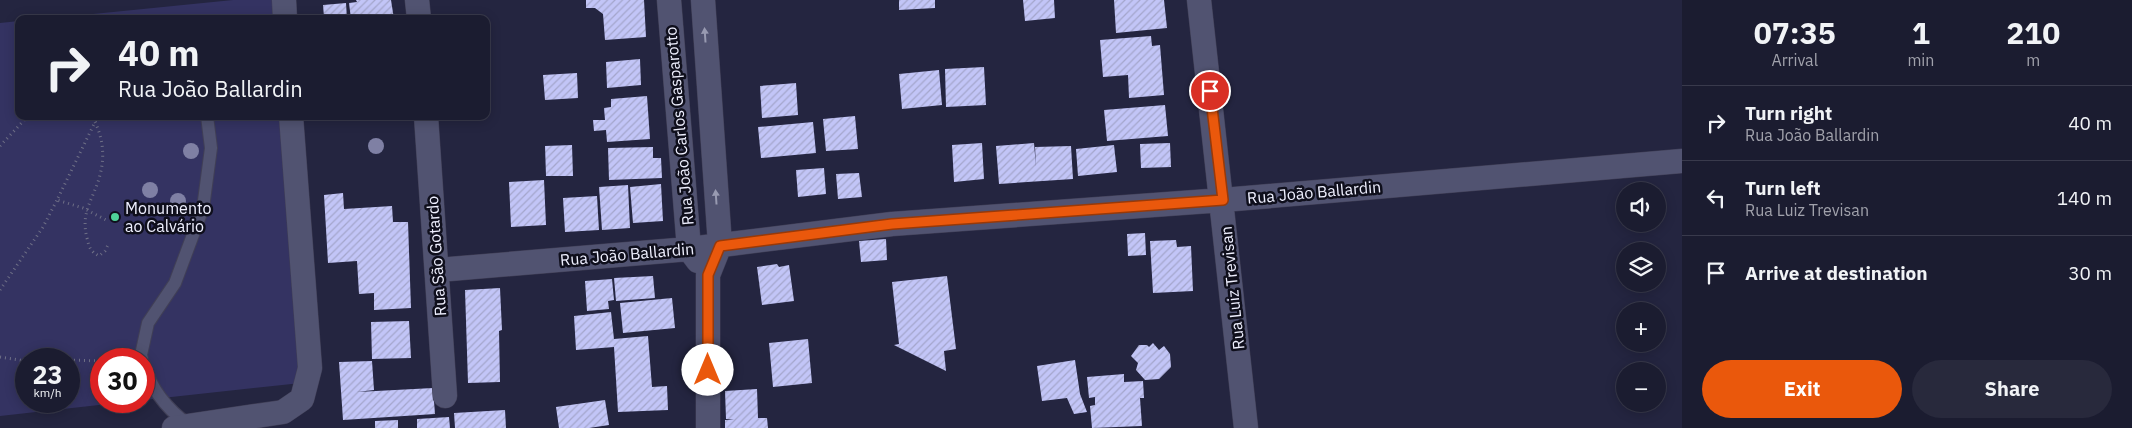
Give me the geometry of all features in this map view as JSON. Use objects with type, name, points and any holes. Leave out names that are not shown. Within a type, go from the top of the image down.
[{"type":"street","points":[[284,0],[285,15]]},
{"type":"street","points":[[417,0],[419,15]]},
{"type":"street","name":"Rua João Carlos Gasparotto","points":[[669,0],[689,249],[708,275]]},
{"type":"street","name":"Rua João Carlos Gasparotto","points":[[703,0],[720,246],[708,275],[708,428]]},
{"type":"street","name":"Rua Luiz Trevisan","points":[[1199,0],[1223,200],[1246,428]]},
{"type":"street","points":[[183,427],[283,412],[302,399],[310,368],[291,120]]},
{"type":"street","name":"Rua São Gotardo","points":[[426,120],[438,270],[445,396]]},
{"type":"street","name":"Rua João Ballardin","points":[[438,270],[720,246],[892,224],[1223,200],[1682,161]]},
{"type":"lane","points":[[143,348],[148,323],[175,283],[203,208],[211,148],[208,120]]},
{"type":"lane","points":[[155,388],[183,427]]},
{"type":"path","points":[[0,146],[24,120]]},
{"type":"path","points":[[0,290],[43,227],[95,122]]},
{"type":"path","points":[[95,122],[102,138],[103,161],[83,224],[90,248],[99,256],[109,243]]},
{"type":"path","points":[[57,200],[108,221]]},
{"type":"path","points":[[0,357],[15,359]]},
{"type":"shaded area","points":[[233,0],[274,0],[276,15],[83,15]]},
{"type":"shaded area","points":[[15,21],[15,120],[282,120],[301,383],[155,399],[155,348],[90,348],[90,406],[80,407],[80,348],[15,348],[15,413],[27,413],[0,416],[0,23]]},
{"type":"building","points":[[356,0],[391,0],[393,15],[350,15],[349,3],[357,2]]},
{"type":"building","points":[[586,0],[644,0],[646,37],[605,40],[603,14],[595,8],[586,8]]},
{"type":"building","points":[[899,0],[935,0],[935,8],[899,10]]},
{"type":"building","points":[[1023,0],[1054,0],[1055,18],[1025,21]]},
{"type":"building","points":[[1114,0],[1164,0],[1167,28],[1116,33]]},
{"type":"building","points":[[346,3],[347,15],[324,15],[323,5]]},
{"type":"building","points":[[1151,36],[1152,46],[1160,45],[1164,95],[1129,98],[1128,75],[1103,77],[1100,40]]},
{"type":"building","points":[[640,59],[641,85],[607,88],[606,62]]},
{"type":"building","points":[[984,67],[986,105],[946,107],[945,69]]},
{"type":"building","points":[[939,70],[942,105],[902,109],[899,74]]},
{"type":"building","points":[[577,73],[578,98],[545,100],[543,75]]},
{"type":"building","points":[[796,83],[798,115],[762,118],[760,86]]},
{"type":"building","points":[[647,96],[650,139],[607,142],[606,130],[594,131],[593,120],[605,120],[604,108],[611,107],[611,99]]},
{"type":"building","points":[[1165,105],[1168,136],[1107,141],[1104,110]]},
{"type":"building","points":[[855,116],[858,149],[826,151],[823,119]]},
{"type":"building","points":[[813,122],[816,153],[761,158],[758,127]]},
{"type":"building","points":[[982,143],[984,179],[954,182],[952,145]]},
{"type":"building","points":[[1034,143],[1036,167],[1035,147],[1071,146],[1073,179],[999,184],[996,146]]},
{"type":"building","points":[[1170,143],[1171,167],[1141,168],[1140,144]]},
{"type":"building","points":[[572,145],[573,176],[546,176],[545,146]]},
{"type":"building","points":[[1114,145],[1117,172],[1078,176],[1076,149]]},
{"type":"building","points":[[653,147],[653,158],[661,158],[662,178],[609,180],[608,148]]},
{"type":"building","points":[[824,168],[826,194],[798,197],[796,170]]},
{"type":"building","points":[[859,173],[862,197],[838,199],[836,174]]},
{"type":"building","points":[[544,180],[546,225],[511,227],[509,182]]},
{"type":"building","points":[[661,184],[663,221],[633,223],[630,187]]},
{"type":"building","points":[[628,185],[630,228],[602,230],[599,187]]},
{"type":"building","points":[[343,193],[344,209],[392,206],[393,222],[408,222],[411,308],[374,310],[374,293],[359,294],[357,261],[328,263],[324,195]]},
{"type":"building","points":[[597,196],[599,230],[565,232],[563,198]]},
{"type":"building","points":[[1145,233],[1146,255],[1128,256],[1127,234]]},
{"type":"building","points":[[886,239],[887,260],[861,262],[859,241]]},
{"type":"building","points":[[1176,240],[1177,247],[1191,246],[1193,291],[1153,293],[1150,241]]},
{"type":"building","points":[[777,264],[779,267],[789,265],[794,301],[762,305],[757,267]]},
{"type":"building","points":[[653,276],[655,298],[616,301],[614,278]]},
{"type":"building","points":[[947,276],[956,349],[944,351],[946,371],[894,345],[899,344],[892,282]]},
{"type":"building","points":[[612,279],[614,300],[608,301],[609,309],[587,311],[585,281]]},
{"type":"building","points":[[500,288],[502,330],[499,331],[500,382],[468,383],[465,290]]},
{"type":"building","points":[[672,298],[675,328],[623,333],[620,303]]},
{"type":"building","points":[[611,312],[614,339],[648,336],[652,387],[667,386],[668,410],[618,412],[614,347],[576,350],[574,316]]},
{"type":"building","points":[[409,321],[411,358],[372,359],[371,322]]},
{"type":"building","points":[[808,339],[812,383],[773,387],[769,343]]},
{"type":"building","points":[[1153,343],[1159,350],[1164,346],[1170,354],[1171,367],[1159,379],[1145,380],[1136,370],[1138,363],[1131,356],[1139,345],[1147,345],[1149,347]]},
{"type":"building","points":[[1075,360],[1080,394],[1087,412],[1074,414],[1067,398],[1042,401],[1037,366]]},
{"type":"building","points":[[372,361],[374,390],[357,392],[433,388],[435,414],[343,420],[339,362]]},
{"type":"building","points":[[1124,374],[1124,382],[1143,381],[1144,398],[1140,398],[1142,426],[1092,428],[1090,406],[1095,405],[1095,397],[1089,398],[1087,377]]},
{"type":"building","points":[[757,389],[758,418],[767,418],[768,428],[725,428],[725,420],[734,420],[726,419],[725,391]]},
{"type":"building","points":[[605,400],[609,425],[589,428],[559,428],[556,407]]},
{"type":"building","points":[[505,410],[506,428],[455,428],[454,413]]},
{"type":"building","points":[[449,417],[450,428],[417,428],[417,419]]},
{"type":"building","points":[[398,420],[398,428],[375,428],[375,421]]},
{"type":"place","name":"Monumento ao Calvário","points":[[115,217]]},
{"type":"route","points":[[708,370],[708,275],[720,246],[892,224],[1223,200],[1210,91]]}]
